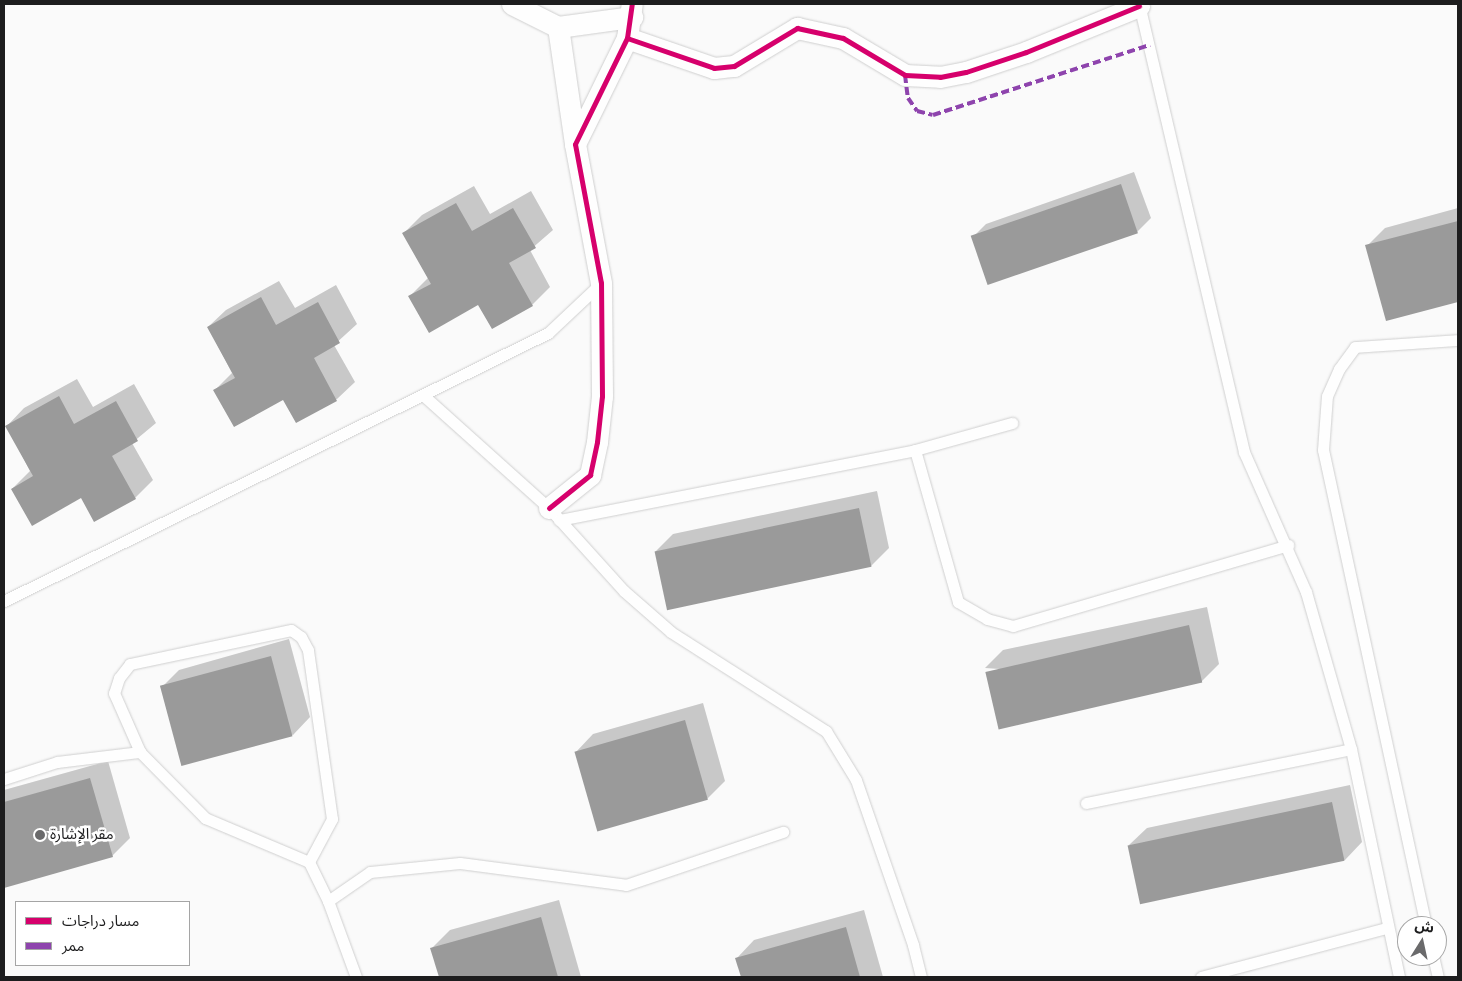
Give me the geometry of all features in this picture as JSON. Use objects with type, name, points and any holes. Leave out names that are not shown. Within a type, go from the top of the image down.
[{"type":"street","points":[[512,4],[558,27],[632,11],[627,38],[575,144]]},
{"type":"street","points":[[627,38],[714,68],[734,66],[797,28],[843,38],[905,76],[940,77],[966,72],[1026,52],[1139,5]]},
{"type":"street","points":[[554,514],[590,475],[602,396],[601,283],[575,144],[558,27]]},
{"type":"lane","points":[[1139,5],[1244,452],[1288,545],[1306,592],[1351,749],[1386,928],[1398,977]]},
{"type":"lane","points":[[4,601],[548,333],[601,283]]},
{"type":"lane","points":[[1424,916],[1323,450],[1327,396],[1339,369],[1356,347],[1458,340]]},
{"type":"lane","points":[[423,395],[554,514],[624,591],[671,632],[826,731],[856,780],[913,944],[921,977]]},
{"type":"lane","points":[[554,514],[915,450],[1012,423]]},
{"type":"lane","points":[[915,450],[958,602],[995,622],[1013,626],[1288,545]]},
{"type":"lane","points":[[309,862],[332,819],[308,650],[301,637],[291,630],[130,664],[119,678],[114,693],[140,752],[205,818],[309,862],[328,901],[356,977]]},
{"type":"lane","points":[[1086,803],[1351,749]]},
{"type":"lane","points":[[4,779],[57,762],[140,752]]},
{"type":"lane","points":[[328,901],[370,872],[460,863],[626,884],[783,832]]},
{"type":"lane","points":[[1201,977],[1386,928]]},
{"type":"building","points":[[1121,184],[1138,233],[988,285],[971,236]]},
{"type":"building","points":[[456,203],[472,231],[513,208],[536,248],[509,263],[533,306],[492,329],[478,305],[429,333],[408,296],[431,284],[402,233]]},
{"type":"building","points":[[1458,221],[1458,302],[1386,321],[1365,245]]},
{"type":"building","points":[[261,297],[276,325],[318,302],[340,343],[314,358],[337,401],[296,423],[283,400],[234,427],[213,390],[235,378],[207,327]]},
{"type":"building","points":[[59,396],[74,424],[116,401],[138,441],[112,456],[136,499],[94,522],[81,498],[32,526],[11,489],[33,476],[5,426]]},
{"type":"building","points":[[859,508],[871,567],[667,610],[655,551]]},
{"type":"building","points":[[1189,625],[1202,682],[999,730],[985,672]]},
{"type":"building","points":[[271,656],[292,736],[181,766],[160,686]]},
{"type":"building","points":[[685,720],[708,800],[597,831],[574,752]]},
{"type":"building","points":[[90,778],[113,857],[4,888],[4,802]]},
{"type":"building","points":[[1332,802],[1344,861],[1140,904],[1128,845]]},
{"type":"building","points":[[541,917],[558,977],[439,977],[430,948]]},
{"type":"building","points":[[846,927],[860,977],[741,977],[735,958]]},
{"type":"marked path","points":[[905,75],[908,98],[917,111],[933,115],[1150,45]]},
{"type":"cycle path","points":[[549,508],[590,475],[597,442],[602,396],[601,283],[575,144],[627,38],[632,4]]},
{"type":"cycle path","points":[[627,38],[714,68],[734,66],[797,28],[843,38],[905,75],[940,77],[966,72],[1026,52],[1139,6]]},
{"type":"place","name":"مقر الإشارة","points":[[40,835]]}]
